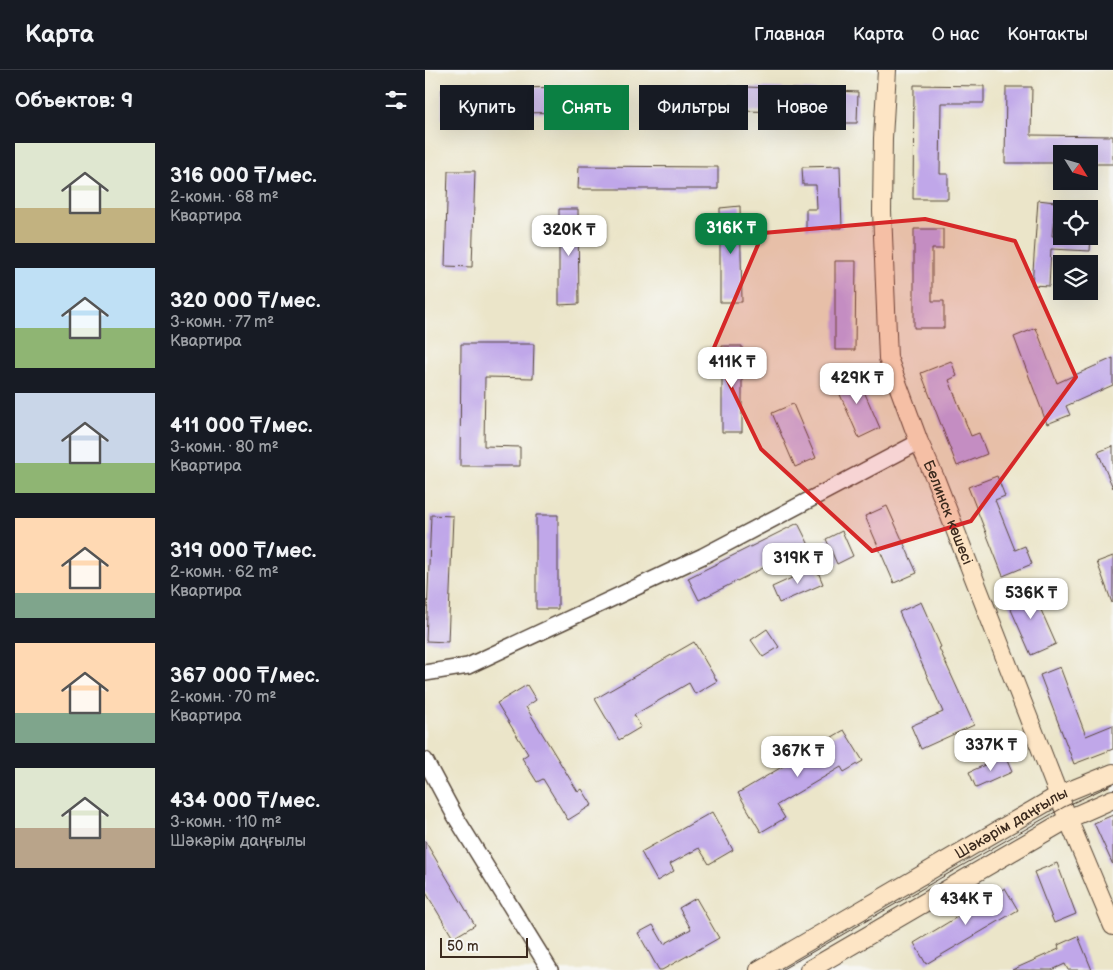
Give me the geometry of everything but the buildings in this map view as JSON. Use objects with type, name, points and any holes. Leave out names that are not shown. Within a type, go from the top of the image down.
[{"type":"main road","name":"Белинск көшесі","points":[[887,74],[883,138],[882,211],[889,358],[919,442],[935,478],[1068,819],[1113,926]]},
{"type":"main road","name":"Шәкәрім даңғылы","points":[[759,970],[1059,795],[1113,773]]},
{"type":"main road","name":"Шәкәрім даңғылы","points":[[809,970],[1068,819],[1113,798]]},
{"type":"street","points":[[425,673],[468,666],[703,556],[919,442]]},
{"type":"street","points":[[425,760],[455,816],[550,970]]},
{"type":"highlighted area","points":[[925,219],[1015,241],[1076,377],[971,521],[872,551],[761,449],[713,350],[763,233]]},
{"type":"tram line","points":[[781,970],[1064,807],[1113,784]]}]
